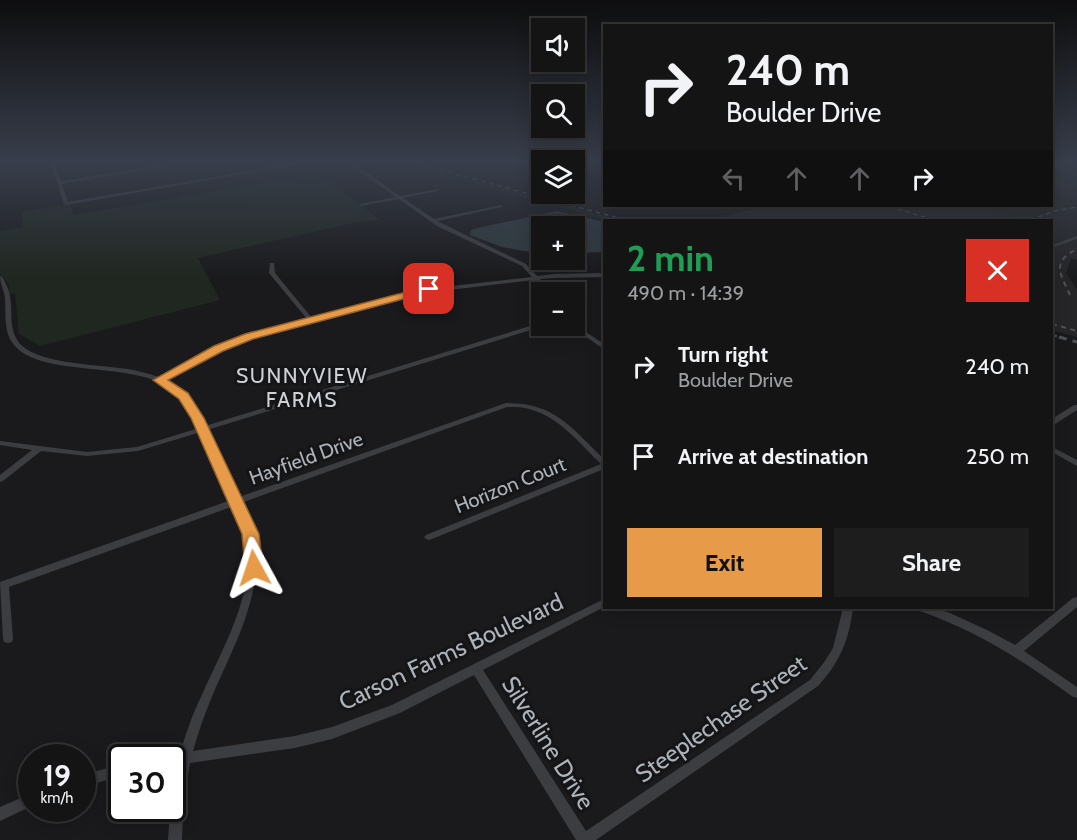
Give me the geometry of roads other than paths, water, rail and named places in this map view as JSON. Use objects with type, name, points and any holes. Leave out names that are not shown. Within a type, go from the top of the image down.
[{"type":"street","points":[[65,200],[66,204],[88,200]]},
{"type":"street","points":[[362,205],[387,200]]},
{"type":"street","points":[[402,200],[432,221],[524,265],[538,282]]},
{"type":"street","points":[[432,221],[500,206]]},
{"type":"street","points":[[1053,247],[1077,237]]},
{"type":"street","points":[[272,264],[272,273],[310,319]]},
{"type":"street","points":[[159,380],[233,342],[310,319],[429,289],[536,278],[603,275]]},
{"type":"street","points":[[0,278],[6,286],[8,298],[4,314]]},
{"type":"street","points":[[0,301],[12,340],[33,355],[58,362],[120,370],[159,380],[184,396],[202,429],[250,534],[254,552],[251,586],[186,744]]},
{"type":"street","points":[[0,443],[87,454],[122,452],[531,327]]},
{"type":"street","points":[[585,334],[603,346]]},
{"type":"street","name":"Hayfield Drive","points":[[2,585],[506,405],[527,405],[550,413],[603,464]]},
{"type":"street","points":[[1053,421],[1077,407]]},
{"type":"street","points":[[0,479],[38,449]]},
{"type":"street","points":[[1053,450],[1077,463]]},
{"type":"street","name":"Horizon Court","points":[[429,537],[603,465]]},
{"type":"street","points":[[2,585],[8,639]]},
{"type":"street","points":[[1017,650],[1077,601]]},
{"type":"street","name":"Carson Farms Boulevard","points":[[186,758],[295,742],[332,733],[396,709],[603,604]]},
{"type":"street","name":"Steeplechase Street","points":[[584,840],[814,683],[832,664],[841,645],[848,609]]},
{"type":"street","points":[[927,609],[951,616],[992,635],[1077,693]]},
{"type":"street","name":"Silverline Drive","points":[[476,669],[584,840]]},
{"type":"street","points":[[0,814],[18,806]]},
{"type":"street","points":[[175,840],[176,822]]},
{"type":"railway","points":[[553,200],[622,219]]},
{"type":"railway","points":[[892,207],[930,219]]},
{"type":"railway","points":[[1033,219],[1055,211],[1077,207]]},
{"type":"railway","points":[[1070,295],[1060,269],[1064,259],[1077,249]]},
{"type":"railway","points":[[1053,324],[1077,331]]},
{"type":"railway","points":[[1053,335],[1064,338]]},
{"type":"railway","points":[[1059,337],[1077,342]]},
{"type":"district","name":"SUNNYVIEW FARMS","points":[[302,388]]}]
